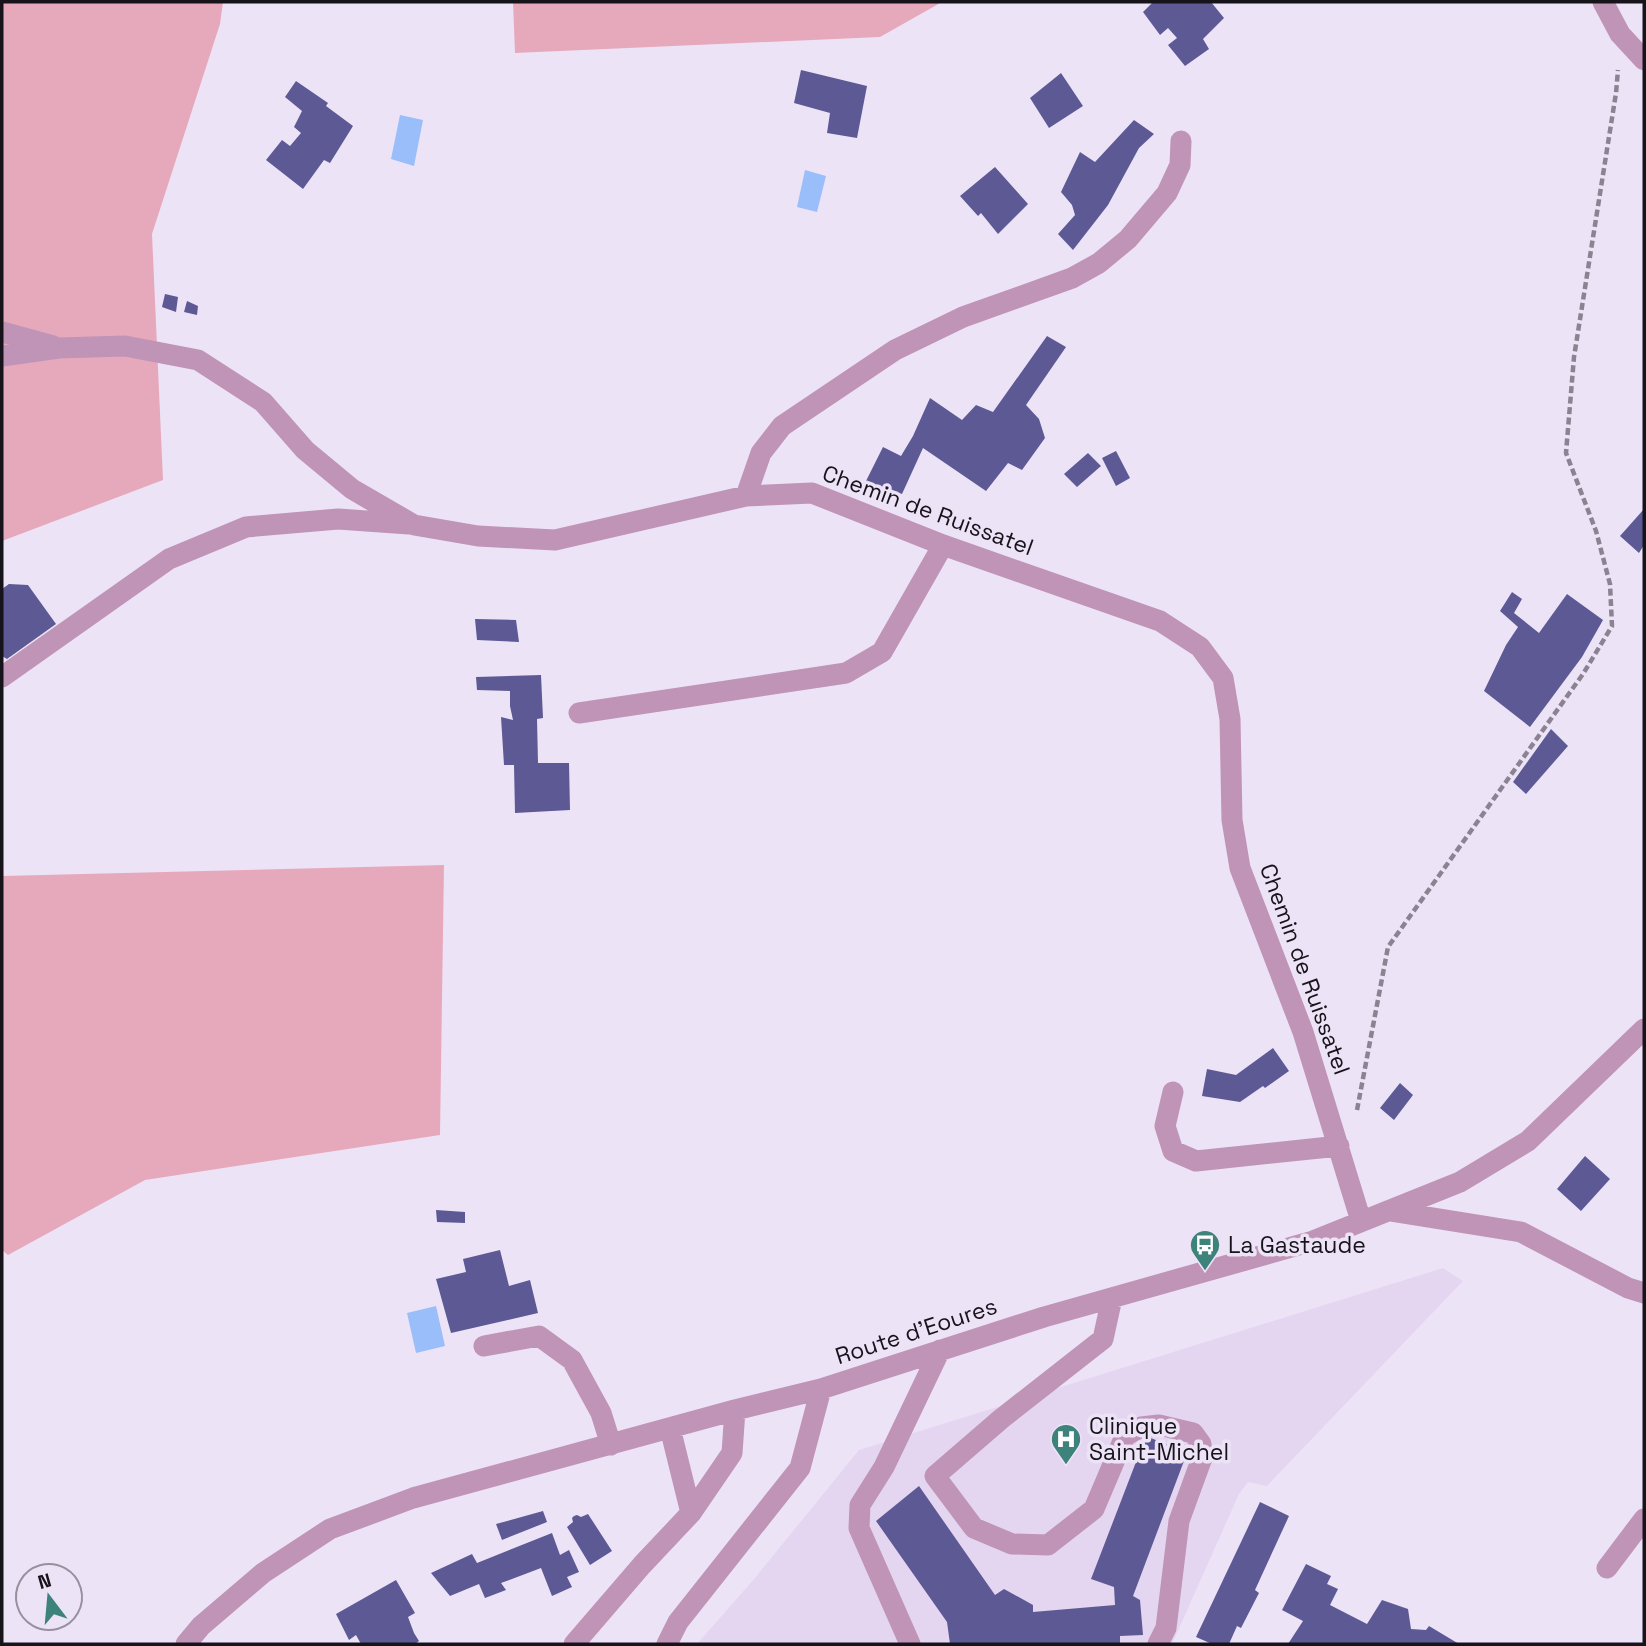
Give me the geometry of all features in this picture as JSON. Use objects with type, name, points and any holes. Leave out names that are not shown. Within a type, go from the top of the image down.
[{"type":"street","points":[[1603,2],[1620,34],[1644,60]]},
{"type":"street","points":[[746,496],[761,453],[782,426],[895,350],[963,317],[1072,278],[1099,263],[1128,239],[1167,193],[1180,165],[1181,141]]},
{"type":"street","points":[[2,332],[59,348]]},
{"type":"street","name":"Chemin de Ruissatel","points":[[2,356],[59,348],[125,346],[198,360],[263,402],[305,450],[352,489],[414,525],[478,536],[555,540],[746,496],[812,493],[943,545],[1160,621],[1200,647],[1223,678],[1230,719],[1232,820],[1240,868],[1303,1032],[1361,1221]]},
{"type":"street","points":[[2,677],[169,559],[246,527],[338,519],[414,525]]},
{"type":"street","points":[[579,713],[846,673],[882,652],[943,545]]},
{"type":"street","name":"Route d'Eoures","points":[[186,1644],[201,1626],[263,1573],[330,1529],[413,1498],[821,1389],[1044,1317],[1313,1241],[1460,1181],[1528,1141],[1644,1029]]},
{"type":"street","points":[[1173,1092],[1165,1126],[1173,1151],[1196,1161],[1339,1146]]},
{"type":"street","points":[[1388,1210],[1521,1232],[1628,1288],[1644,1293]]},
{"type":"street","points":[[1112,1298],[1104,1339],[1001,1419],[935,1476],[974,1528],[1012,1544],[1048,1545],[1094,1509],[1125,1436],[1141,1427],[1159,1425],[1193,1433],[1201,1444],[1202,1458],[1179,1521],[1166,1628],[1158,1644]]},
{"type":"street","points":[[484,1346],[539,1336],[572,1360],[601,1413],[611,1445]]},
{"type":"street","points":[[910,1644],[859,1528],[860,1505],[884,1467],[940,1350]]},
{"type":"street","points":[[667,1644],[678,1622],[800,1468],[821,1389]]},
{"type":"street","points":[[574,1644],[691,1513],[732,1453],[735,1410]]},
{"type":"street","points":[[670,1428],[691,1513]]},
{"type":"street","points":[[1607,1568],[1644,1519]]},
{"type":"path","points":[[1356,1119],[1388,947],[1583,674],[1612,626],[1610,584],[1596,531],[1566,453],[1574,357],[1616,93],[1620,34]]},
{"type":"shaded area","points":[[2,2],[223,2],[220,24],[152,234],[163,480],[2,541]]},
{"type":"shaded area","points":[[513,2],[942,2],[880,37],[515,53]]},
{"type":"shaded area","points":[[444,865],[440,1135],[145,1180],[8,1255],[2,1250],[2,876]]},
{"type":"shaded area","name":"Clinique Saint-Michel","points":[[1443,1268],[1463,1281],[1267,1486],[1248,1482],[1239,1494],[1172,1644],[697,1644],[859,1450]]},
{"type":"water","points":[[400,115],[423,120],[414,166],[391,159]]},
{"type":"water","points":[[805,170],[826,176],[817,212],[797,207]]},
{"type":"water","points":[[436,1306],[445,1346],[416,1353],[407,1313]]},
{"type":"building","points":[[1153,2],[1211,2],[1224,18],[1203,39],[1209,49],[1185,66],[1168,45],[1177,38],[1168,28],[1160,35],[1143,12]]},
{"type":"building","points":[[801,70],[867,86],[857,138],[827,133],[830,113],[794,103]]},
{"type":"building","points":[[1061,73],[1083,106],[1049,128],[1030,98]]},
{"type":"building","points":[[296,81],[328,103],[326,106],[353,126],[330,163],[324,160],[303,189],[266,160],[282,140],[290,146],[301,133],[294,127],[302,111],[285,97]]},
{"type":"building","points":[[1134,120],[1154,134],[1139,148],[1108,205],[1073,250],[1058,234],[1075,215],[1072,205],[1061,192],[1080,152],[1095,162]]},
{"type":"building","points":[[995,167],[1028,204],[998,234],[981,213],[978,216],[960,196]]},
{"type":"building","points":[[165,294],[178,297],[176,312],[162,307]]},
{"type":"building","points":[[187,301],[198,306],[197,315],[184,312]]},
{"type":"building","points":[[1047,336],[1066,347],[1026,405],[1039,419],[1045,438],[1022,470],[1008,463],[986,491],[923,448],[902,494],[865,483],[883,447],[901,456],[930,398],[962,420],[976,405],[993,412]]},
{"type":"building","points":[[1116,451],[1130,478],[1116,486],[1102,458]]},
{"type":"building","points":[[1088,453],[1101,466],[1077,487],[1064,474]]},
{"type":"building","points":[[1644,509],[1644,545],[1639,553],[1620,536]]},
{"type":"building","points":[[9,584],[28,585],[56,624],[7,659],[2,656],[2,589]]},
{"type":"building","points":[[1512,592],[1522,599],[1514,613],[1539,633],[1567,594],[1603,620],[1582,657],[1530,727],[1484,691],[1506,645],[1518,627],[1500,611]]},
{"type":"building","points":[[475,619],[516,620],[519,642],[477,640]]},
{"type":"building","points":[[541,675],[543,718],[537,719],[538,763],[569,763],[570,810],[515,813],[514,765],[504,765],[501,717],[513,720],[510,691],[477,690],[476,677]]},
{"type":"building","points":[[1551,729],[1568,746],[1526,794],[1513,782]]},
{"type":"building","points":[[1273,1048],[1289,1071],[1265,1088],[1263,1086],[1240,1102],[1202,1096],[1207,1069],[1236,1075]]},
{"type":"building","points":[[1400,1083],[1413,1095],[1394,1120],[1380,1108]]},
{"type":"building","points":[[1585,1156],[1610,1179],[1581,1211],[1557,1189]]},
{"type":"building","points":[[436,1210],[465,1212],[465,1223],[437,1222]]},
{"type":"building","points":[[500,1250],[509,1286],[530,1280],[538,1313],[451,1333],[436,1279],[466,1272],[463,1259]]},
{"type":"building","points":[[1146,1436],[1187,1453],[1133,1596],[1140,1600],[1143,1635],[1120,1636],[1120,1644],[950,1644],[947,1622],[876,1521],[919,1486],[995,1595],[1004,1589],[1033,1605],[1033,1612],[1115,1605],[1114,1587],[1091,1579]]},
{"type":"building","points":[[1260,1502],[1289,1516],[1255,1590],[1259,1593],[1241,1628],[1237,1626],[1229,1644],[1212,1644],[1196,1637]]},
{"type":"building","points":[[543,1511],[547,1522],[502,1540],[496,1524]]},
{"type":"building","points":[[588,1514],[612,1551],[590,1565],[567,1527],[573,1522],[574,1516]]},
{"type":"building","points":[[552,1533],[560,1555],[569,1550],[579,1572],[567,1577],[572,1587],[552,1596],[541,1568],[501,1583],[506,1590],[485,1598],[479,1584],[450,1596],[431,1573],[472,1554],[477,1563]]},
{"type":"building","points":[[1306,1564],[1331,1576],[1327,1584],[1338,1589],[1330,1605],[1367,1624],[1382,1600],[1408,1609],[1411,1629],[1426,1630],[1429,1626],[1459,1644],[1288,1644],[1303,1621],[1282,1610]]},
{"type":"building","points":[[396,1580],[415,1613],[408,1617],[419,1641],[415,1644],[361,1644],[356,1635],[349,1640],[336,1614]]},
{"type":"place","name":"La Gastaude","points":[[1205,1272]]},
{"type":"place","name":"Clinique Saint-Michel","points":[[1066,1466]]}]
